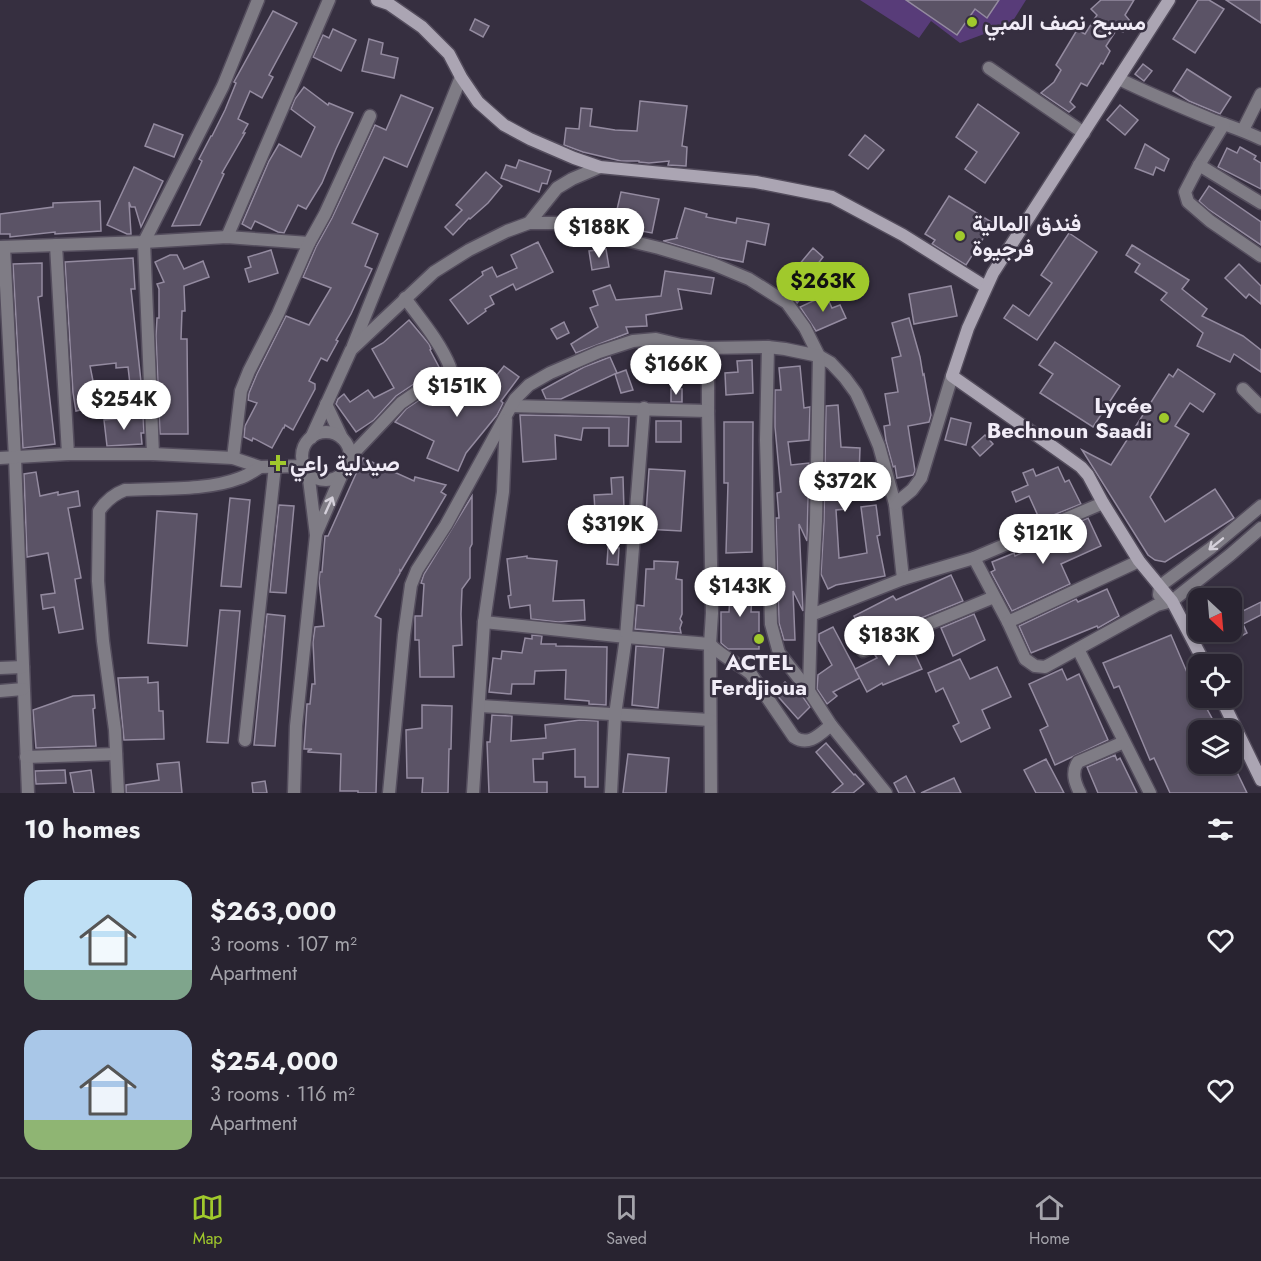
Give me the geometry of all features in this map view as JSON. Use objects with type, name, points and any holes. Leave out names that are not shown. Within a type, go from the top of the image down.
[{"type":"main road","points":[[377,0],[388,4],[422,27],[449,54],[478,102],[504,125],[530,139],[600,167],[756,182],[832,197],[903,235],[986,287]]},
{"type":"main road","points":[[1169,0],[993,273],[968,328],[952,376],[1081,467],[1139,561],[1172,601],[1199,654]]},
{"type":"main road","points":[[1226,708],[1261,780]]},
{"type":"street","points":[[153,454],[144,242],[223,86],[258,0]]},
{"type":"street","points":[[227,237],[329,0]]},
{"type":"street","points":[[989,69],[1084,133]]},
{"type":"street","points":[[294,793],[296,726],[315,535],[303,460],[304,448],[311,438],[351,350],[461,77]]},
{"type":"street","points":[[1119,80],[1261,139]]},
{"type":"street","points":[[1243,130],[1261,94]]},
{"type":"street","points":[[233,459],[241,391],[370,116]]},
{"type":"street","points":[[1224,124],[1185,192],[1188,202],[1210,221],[1261,256]]},
{"type":"street","points":[[1199,165],[1261,203]]},
{"type":"street","points":[[529,223],[557,188],[600,167]]},
{"type":"street","points":[[351,350],[434,272],[469,250],[529,223],[556,223],[659,248],[713,264],[748,279],[787,303],[805,328],[819,356],[816,520],[809,691]]},
{"type":"street","points":[[28,793],[15,458],[2,247],[227,237],[309,243]]},
{"type":"street","points":[[56,245],[68,454]]},
{"type":"street","points":[[350,457],[401,403],[445,374],[450,367],[427,328],[405,298]]},
{"type":"street","points":[[389,793],[404,635],[411,585],[417,570],[446,525],[515,399],[528,385],[599,352],[633,340],[656,339],[708,348],[785,349],[819,356],[831,363],[856,393],[879,446],[895,504],[903,579]]},
{"type":"street","points":[[768,347],[766,440],[771,624],[779,654],[886,793]]},
{"type":"street","points":[[708,348],[712,613],[710,644],[711,793]]},
{"type":"street","points":[[895,504],[912,490],[921,478],[952,376]]},
{"type":"street","points":[[1242,389],[1261,407]]},
{"type":"street","points":[[315,535],[350,457],[348,447],[326,404]]},
{"type":"street","points":[[509,411],[644,408],[708,411]]},
{"type":"street","points":[[611,793],[615,715],[626,637],[644,408]]},
{"type":"street","points":[[473,793],[484,622],[503,492],[509,411]]},
{"type":"street","points":[[311,438],[324,432],[342,438]]},
{"type":"street","points":[[0,458],[68,454],[153,454],[233,459],[260,467],[306,469],[315,477],[324,480],[334,479],[342,474]]},
{"type":"street","points":[[245,740],[275,466]]},
{"type":"street","points":[[118,793],[115,730],[103,641],[98,581],[99,511],[109,499],[125,490],[226,483],[242,478],[260,467]]},
{"type":"street","points":[[811,615],[903,579],[974,558],[1103,503]]},
{"type":"street","points":[[1157,605],[1160,586],[1211,548],[1261,506]]},
{"type":"street","points":[[974,558],[1025,659],[1035,666],[1045,667],[1157,605],[1172,601],[1261,528]]},
{"type":"street","points":[[1008,622],[1139,561]]},
{"type":"street","points":[[862,651],[994,597]]},
{"type":"street","points":[[484,622],[710,644],[718,653],[752,674],[798,740],[813,739],[831,724]]},
{"type":"street","points":[[1078,649],[1150,793]]},
{"type":"street","points":[[0,668],[23,667]]},
{"type":"street","points":[[0,691],[23,689]]},
{"type":"street","points":[[480,706],[710,720]]},
{"type":"street","points":[[1080,793],[1075,781],[1075,767],[1078,762],[1124,742]]},
{"type":"street","points":[[26,757],[116,754]]},
{"type":"shaded area","name":"مسبح نصف المبي","points":[[860,0],[1026,0],[1011,24],[960,43],[931,21],[919,38]]},
{"type":"building","points":[[906,0],[999,0],[987,18],[975,9],[957,35]]},
{"type":"building","points":[[1101,0],[1134,0],[1125,15],[1130,21],[1123,32],[1117,29],[1106,46],[1110,51],[1103,64],[1101,63],[1087,86],[1081,83],[1070,102],[1075,107],[1069,112],[1041,93],[1054,82],[1061,70],[1056,65],[1077,30],[1085,34],[1097,15],[1091,9]]},
{"type":"building","points":[[1198,0],[1209,0],[1224,9],[1195,53],[1173,39]]},
{"type":"building","points":[[1226,0],[1261,0],[1261,23]]},
{"type":"building","points":[[273,11],[297,23],[269,75],[273,77],[262,98],[250,91],[238,119],[248,124],[243,133],[245,133],[222,173],[224,174],[200,225],[172,226],[202,161],[199,159],[225,110],[236,83],[234,82]]},
{"type":"building","points":[[475,19],[489,26],[483,37],[470,30]]},
{"type":"building","points":[[333,29],[356,40],[341,71],[313,57],[323,35],[329,38]]},
{"type":"building","points":[[369,39],[383,43],[381,54],[398,58],[394,78],[362,71]]},
{"type":"building","points":[[1143,64],[1152,71],[1144,81],[1135,74]]},
{"type":"building","points":[[1187,69],[1231,97],[1220,114],[1189,101],[1173,91]]},
{"type":"building","points":[[304,87],[328,105],[329,103],[353,113],[322,183],[306,209],[298,205],[284,233],[255,221],[251,229],[242,224],[269,161],[279,144],[301,157],[315,127],[291,109]]},
{"type":"building","points":[[401,95],[433,108],[407,167],[384,157],[352,223],[378,234],[365,266],[372,269],[327,361],[321,358],[309,381],[315,384],[315,389],[293,430],[285,425],[272,448],[253,438],[252,441],[244,437],[245,426],[257,403],[248,400],[257,374],[286,316],[309,325],[331,288],[303,277],[375,125],[386,130]]},
{"type":"building","points":[[640,101],[687,106],[682,146],[687,147],[686,166],[668,165],[669,161],[649,163],[621,161],[564,145],[566,128],[579,129],[581,108],[592,109],[590,126],[637,131]]},
{"type":"building","points":[[978,104],[1019,133],[985,183],[965,169],[977,152],[956,137]]},
{"type":"building","points":[[1120,105],[1138,120],[1125,135],[1107,120]]},
{"type":"building","points":[[154,124],[183,135],[174,157],[145,146]]},
{"type":"building","points":[[865,135],[884,150],[868,169],[849,155]]},
{"type":"building","points":[[1145,144],[1169,159],[1164,171],[1156,167],[1153,175],[1135,168]]},
{"type":"building","points":[[1240,147],[1256,156],[1254,159],[1261,163],[1261,189],[1218,167],[1227,148],[1237,153]]},
{"type":"building","points":[[519,160],[551,171],[547,184],[542,183],[539,192],[501,178],[506,165],[516,168]]},
{"type":"building","points":[[134,167],[163,181],[141,227],[135,207],[131,207],[129,202],[131,234],[127,234],[107,225]]},
{"type":"building","points":[[486,172],[502,186],[488,203],[453,235],[445,227],[462,210],[456,205]]},
{"type":"building","points":[[1209,186],[1261,222],[1261,245],[1199,201]]},
{"type":"building","points":[[621,192],[659,199],[652,233],[624,228],[626,216],[616,214]]},
{"type":"building","points":[[949,196],[993,223],[966,265],[932,244],[935,240],[925,234]]},
{"type":"building","points":[[100,201],[101,231],[55,234],[55,232],[10,237],[10,234],[0,234],[0,214],[53,207],[53,203]]},
{"type":"building","points":[[685,208],[707,214],[706,217],[736,223],[737,218],[769,224],[765,245],[747,241],[743,262],[663,241],[678,238],[676,238]]},
{"type":"building","points":[[1069,233],[1097,252],[1037,340],[1004,318],[1013,305],[1029,316],[1052,283],[1041,275]]},
{"type":"building","points":[[538,242],[553,272],[516,290],[513,284],[490,296],[494,304],[468,324],[450,300],[483,275],[482,272],[492,267],[497,277],[517,268],[511,255]]},
{"type":"building","points":[[1132,245],[1189,280],[1182,289],[1207,309],[1202,316],[1243,336],[1261,350],[1261,372],[1234,354],[1230,362],[1197,346],[1203,333],[1161,300],[1167,293],[1135,272],[1140,264],[1126,255]]},
{"type":"building","points":[[813,248],[823,257],[817,265],[824,272],[797,303],[793,297],[797,273],[793,272]]},
{"type":"building","points":[[606,249],[609,267],[592,270],[589,251]]},
{"type":"building","points":[[271,250],[278,273],[249,282],[245,269],[251,267],[248,257]]},
{"type":"building","points":[[170,255],[177,255],[184,269],[203,261],[209,277],[184,286],[185,311],[182,311],[181,339],[187,339],[188,434],[160,434],[156,336],[157,318],[159,318],[157,284],[164,282],[155,262]]},
{"type":"building","points":[[133,258],[135,289],[131,289],[142,391],[131,393],[128,367],[116,368],[116,363],[90,366],[98,406],[76,411],[65,262]]},
{"type":"building","points":[[42,263],[42,296],[38,297],[55,444],[23,448],[13,264]]},
{"type":"building","points":[[1239,264],[1261,286],[1261,304],[1249,294],[1246,298],[1225,278]]},
{"type":"building","points":[[665,271],[714,278],[711,294],[678,289],[682,309],[646,315],[647,326],[626,327],[628,333],[576,353],[571,344],[598,327],[590,308],[598,305],[593,291],[610,285],[616,300],[661,296]]},
{"type":"building","points":[[951,286],[957,316],[914,324],[909,294]]},
{"type":"building","points":[[826,295],[832,308],[840,305],[846,318],[816,331],[800,307]]},
{"type":"building","points":[[909,318],[924,374],[931,415],[929,422],[908,426],[915,471],[913,475],[897,478],[886,441],[884,426],[890,425],[885,394],[898,392],[892,358],[901,356],[892,323]]},
{"type":"building","points":[[409,320],[429,344],[439,367],[396,396],[374,420],[356,432],[336,404],[338,399],[344,394],[350,402],[368,390],[374,398],[394,388],[372,349],[383,343]]},
{"type":"building","points":[[564,322],[569,333],[557,339],[551,329]]},
{"type":"building","points":[[1055,342],[1120,386],[1093,427],[1040,393],[1053,374],[1039,365]]},
{"type":"building","points":[[610,357],[617,373],[561,399],[546,399],[542,390],[584,367]]},
{"type":"building","points":[[752,360],[753,393],[726,395],[725,373],[738,372],[737,361]]},
{"type":"building","points":[[504,366],[519,377],[501,401],[503,403],[497,415],[466,453],[458,471],[427,458],[434,441],[395,422],[406,409],[440,386],[452,391],[456,399],[462,385],[482,394]]},
{"type":"building","points":[[800,366],[804,408],[810,407],[809,440],[788,442],[791,465],[809,463],[807,541],[799,524],[803,611],[793,591],[795,640],[784,640],[779,623],[776,518],[779,518],[777,493],[781,492],[775,427],[775,390],[781,390],[779,368]]},
{"type":"building","points":[[1178,369],[1215,394],[1203,412],[1190,403],[1175,426],[1189,434],[1150,497],[1165,522],[1215,489],[1234,518],[1165,562],[1155,560],[1148,555],[1082,450],[1111,465],[1169,374],[1173,377]]},
{"type":"building","points":[[626,370],[633,390],[621,393],[615,374]]},
{"type":"building","points":[[671,389],[682,389],[682,402],[671,402]]},
{"type":"building","points":[[838,405],[841,447],[860,448],[859,476],[843,475],[846,509],[836,510],[839,558],[867,553],[861,507],[876,505],[880,535],[877,536],[885,576],[836,585],[828,589],[821,574],[826,406]]},
{"type":"building","points":[[520,415],[629,417],[628,446],[609,446],[609,428],[583,428],[581,440],[555,435],[556,459],[523,462]]},
{"type":"building","points":[[143,416],[142,444],[107,446],[104,420]]},
{"type":"building","points":[[951,418],[971,423],[966,445],[945,440]]},
{"type":"building","points":[[656,421],[681,421],[681,442],[656,442]]},
{"type":"building","points":[[724,422],[753,422],[752,552],[726,553],[728,483],[724,483]]},
{"type":"building","points":[[985,435],[993,444],[980,456],[972,447]]},
{"type":"building","points":[[363,458],[414,481],[415,477],[446,485],[441,492],[446,495],[375,616],[381,619],[376,793],[340,791],[341,754],[308,752],[312,749],[304,749],[307,704],[310,704],[312,684],[315,684],[313,642],[315,627],[324,626],[319,581],[325,536],[328,536]]},
{"type":"building","points":[[1058,467],[1065,482],[1069,480],[1081,504],[1046,518],[1045,516],[1039,518],[1029,496],[1016,502],[1012,492],[1028,485],[1023,473],[1033,469],[1036,476]]},
{"type":"building","points":[[649,469],[685,471],[681,531],[645,529]]},
{"type":"building","points":[[36,472],[40,496],[78,491],[80,506],[68,508],[81,578],[75,579],[83,629],[59,633],[54,607],[43,609],[41,595],[55,593],[48,553],[27,557],[24,474]]},
{"type":"building","points":[[623,477],[624,510],[621,510],[620,528],[596,527],[594,495],[612,494],[611,478]]},
{"type":"building","points":[[472,496],[470,578],[462,589],[462,645],[453,646],[454,677],[420,677],[419,640],[415,640],[415,616],[422,616],[424,584],[421,583],[424,574]]},
{"type":"building","points":[[230,498],[250,500],[241,587],[221,586]]},
{"type":"building","points":[[279,505],[294,506],[286,593],[270,592]]},
{"type":"building","points":[[157,511],[197,514],[187,646],[148,643]]},
{"type":"building","points":[[1088,518],[1101,546],[1061,564],[1070,584],[1012,611],[991,572],[995,570],[992,562],[1014,553],[1015,556],[1055,538],[1053,533]]},
{"type":"building","points":[[608,548],[619,548],[618,565],[607,564]]},
{"type":"building","points":[[527,556],[527,558],[557,561],[553,601],[584,600],[585,620],[558,622],[531,619],[530,605],[510,608],[507,559]]},
{"type":"building","points":[[654,561],[678,562],[676,579],[682,580],[681,633],[635,629],[637,605],[644,606],[646,569],[654,569]]},
{"type":"building","points":[[951,575],[963,601],[867,640],[854,616],[893,596],[896,600]]},
{"type":"building","points":[[731,578],[753,579],[751,612],[759,612],[759,649],[728,649],[721,643],[721,612],[729,612]]},
{"type":"building","points":[[1107,589],[1119,616],[1098,628],[1097,626],[1031,653],[1019,626],[1076,599],[1078,602]]},
{"type":"building","points":[[1261,602],[1261,615],[1243,624],[1247,633],[1242,636],[1242,612]]},
{"type":"building","points":[[220,610],[240,611],[228,743],[207,742]]},
{"type":"building","points":[[267,614],[285,616],[275,746],[254,745]]},
{"type":"building","points":[[974,614],[985,640],[953,656],[941,628]]},
{"type":"building","points":[[833,627],[860,678],[833,692],[837,696],[827,704],[817,689],[818,675],[832,665],[819,641],[819,634]]},
{"type":"building","points":[[532,635],[542,636],[541,644],[607,647],[606,705],[565,699],[566,670],[535,671],[534,684],[512,684],[511,694],[489,692],[493,658],[501,659],[502,651],[522,653],[525,638],[532,639]]},
{"type":"building","points":[[1171,635],[1188,675],[1188,708],[1206,708],[1213,720],[1188,720],[1188,774],[1238,774],[1247,793],[1170,793],[1154,758],[1150,760],[1119,686],[1114,688],[1103,663]]},
{"type":"building","points":[[909,641],[922,669],[883,685],[882,683],[867,692],[855,669],[877,658],[875,655]]},
{"type":"building","points":[[636,646],[664,648],[658,708],[632,705]]},
{"type":"building","points":[[960,659],[970,679],[997,667],[1011,697],[982,710],[990,728],[961,742],[953,726],[959,723],[943,688],[936,692],[928,673]]},
{"type":"building","points":[[1062,669],[1067,680],[1079,674],[1108,740],[1055,765],[1040,730],[1048,726],[1029,684]]},
{"type":"building","points":[[148,677],[148,683],[158,682],[159,711],[163,711],[164,739],[124,740],[118,678]]},
{"type":"building","points":[[785,682],[795,692],[798,690],[810,707],[798,719],[774,692]]},
{"type":"building","points":[[94,695],[96,746],[36,748],[33,710],[73,696]]},
{"type":"building","points":[[422,705],[452,706],[448,793],[422,793],[423,778],[407,778],[406,730],[422,728]]},
{"type":"building","points":[[492,715],[512,716],[511,741],[546,738],[545,725],[580,720],[598,721],[598,787],[585,787],[585,777],[575,777],[575,749],[543,753],[543,759],[533,759],[534,782],[547,782],[547,793],[489,793],[487,742],[490,742]]},
{"type":"building","points":[[826,743],[864,784],[853,793],[832,793],[843,784],[816,752]]},
{"type":"building","points":[[628,754],[669,758],[666,793],[623,793]]},
{"type":"building","points":[[1115,755],[1117,760],[1120,758],[1137,793],[1098,793],[1087,767]]},
{"type":"building","points":[[1046,759],[1064,793],[1036,793],[1024,770]]},
{"type":"building","points":[[179,762],[182,793],[126,793],[126,785],[159,780],[157,764]]},
{"type":"building","points":[[65,770],[66,783],[36,784],[35,771]]},
{"type":"building","points":[[91,770],[94,793],[74,793],[70,773]]},
{"type":"building","points":[[906,776],[915,793],[899,793],[894,783]]},
{"type":"building","points":[[954,778],[961,793],[921,793]]},
{"type":"building","points":[[265,781],[267,793],[253,793],[252,783]]},
{"type":"place","name":"مسبح نصف المبي","points":[[972,22]]},
{"type":"place","name":"فندق المالية فرجيوة","points":[[960,236]]},
{"type":"place","name":"Lycée Bechnoun Saadi","points":[[1164,418]]},
{"type":"place","name":"صيدلية راعي","points":[[278,463]]},
{"type":"place","name":"ACTEL Ferdjioua","points":[[759,639]]}]
